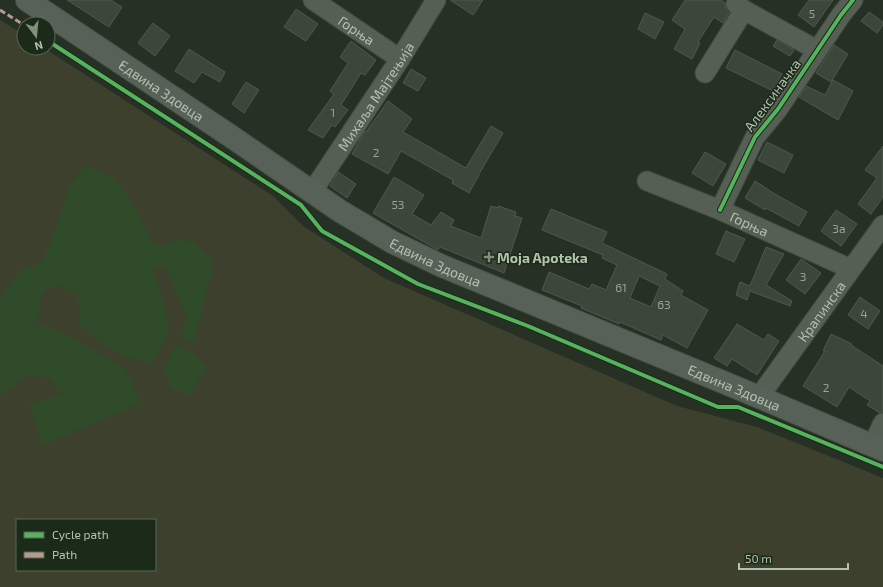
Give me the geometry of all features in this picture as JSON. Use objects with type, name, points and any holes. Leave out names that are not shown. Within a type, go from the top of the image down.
[{"type":"main road","name":"Едвина Здовца","points":[[27,0],[153,83],[312,192],[392,242],[442,266],[759,397],[878,448]]},
{"type":"street","name":"Горња","points":[[313,0],[400,59]]},
{"type":"street","name":"Михаља Мајтењија","points":[[312,192],[400,59],[436,0]]},
{"type":"street","name":"Алексиначка","points":[[720,210],[755,137],[778,109],[841,15],[853,0]]},
{"type":"street","name":"Алексиначка","points":[[705,73],[740,7],[817,50]]},
{"type":"street","name":"Горња","points":[[647,181],[720,210],[851,269]]},
{"type":"street","name":"Крапинска","points":[[759,397],[883,225]]},
{"type":"street","points":[[878,448],[883,423]]},
{"type":"shaded area","points":[[0,20],[16,30],[16,56],[56,56],[273,196],[303,226],[384,278],[677,406],[757,427],[883,478],[883,587],[0,587]]},
{"type":"shaded area","points":[[86,166],[112,176],[132,202],[153,242],[162,246],[177,239],[193,242],[211,259],[212,274],[193,344],[181,337],[187,317],[165,266],[152,268],[169,326],[161,348],[151,363],[125,357],[102,344],[80,326],[80,310],[76,294],[59,285],[43,291],[36,323],[64,333],[125,368],[141,403],[43,445],[28,404],[61,395],[52,380],[29,374],[0,396],[0,298],[23,267],[32,268],[43,259],[55,231],[68,188]]},
{"type":"shaded area","points":[[176,344],[191,352],[206,367],[189,396],[172,388],[164,369]]},
{"type":"building","points":[[67,0],[111,0],[122,7],[109,27]]},
{"type":"building","points":[[450,0],[483,0],[473,15]]},
{"type":"building","points":[[685,0],[721,0],[725,3],[726,9],[729,13],[723,23],[714,17],[698,42],[700,43],[692,59],[674,49],[685,29],[672,20]]},
{"type":"building","points":[[809,0],[833,0],[814,27],[798,15]]},
{"type":"building","points":[[296,9],[318,24],[306,41],[284,27]]},
{"type":"building","points":[[869,12],[883,22],[883,25],[877,33],[861,21]]},
{"type":"building","points":[[645,13],[664,22],[655,39],[638,29]]},
{"type":"building","points":[[153,23],[170,36],[155,56],[138,43]]},
{"type":"building","points":[[777,40],[794,50],[790,56],[773,46]]},
{"type":"building","points":[[351,41],[376,60],[365,75],[361,73],[341,105],[348,110],[335,127],[332,125],[323,138],[308,130],[334,94],[330,91],[348,63],[340,57]]},
{"type":"building","points":[[834,45],[848,54],[831,82],[816,73]]},
{"type":"building","points":[[189,49],[225,72],[220,82],[202,72],[194,83],[175,71]]},
{"type":"building","points":[[735,50],[782,74],[773,91],[726,68]]},
{"type":"building","points":[[411,69],[426,78],[418,91],[403,83]]},
{"type":"building","points":[[833,80],[853,91],[838,120],[799,97],[806,86],[825,95]]},
{"type":"building","points":[[246,82],[259,90],[244,113],[232,104]]},
{"type":"building","points":[[388,101],[412,119],[403,132],[466,168],[491,126],[503,133],[469,193],[452,183],[453,180],[401,151],[388,174],[352,154],[365,131],[366,132]]},
{"type":"building","points":[[767,142],[793,155],[784,173],[758,160]]},
{"type":"building","points":[[883,146],[883,197],[871,214],[858,204],[877,178],[865,170]]},
{"type":"building","points":[[705,152],[726,164],[713,186],[692,173]]},
{"type":"building","points":[[338,172],[356,184],[347,198],[330,186]]},
{"type":"building","points":[[394,177],[424,195],[412,214],[431,225],[441,212],[454,220],[451,226],[481,238],[491,206],[498,208],[498,206],[516,212],[515,216],[522,218],[504,273],[440,247],[438,250],[373,213]]},
{"type":"building","points":[[755,181],[807,212],[799,226],[766,208],[765,210],[745,198]]},
{"type":"building","points":[[551,209],[607,232],[602,243],[667,274],[665,279],[683,291],[681,295],[708,310],[687,348],[663,335],[661,340],[620,322],[619,324],[581,308],[582,306],[542,290],[549,272],[589,289],[592,284],[606,290],[617,265],[602,258],[603,255],[542,230]],"holes":[[[639,276],[660,286],[651,307],[630,298]]]},
{"type":"building","points":[[836,210],[857,224],[841,246],[821,231]]},
{"type":"building","points":[[726,231],[745,239],[734,262],[716,254]]},
{"type":"building","points":[[766,247],[784,254],[766,285],[792,301],[790,306],[750,291],[747,300],[736,295],[740,282],[750,286]]},
{"type":"building","points":[[801,259],[821,273],[805,294],[786,280]]},
{"type":"building","points":[[860,297],[880,311],[868,329],[848,315]]},
{"type":"building","points":[[737,324],[764,340],[768,334],[779,341],[757,375],[732,359],[727,366],[714,358]]},
{"type":"building","points":[[831,334],[852,344],[851,345],[883,366],[883,412],[880,413],[867,405],[870,401],[849,387],[837,407],[803,386],[825,351],[823,351]]},
{"type":"marked path","points":[[0,10],[16,20]]},
{"type":"cycle path","points":[[720,210],[755,137],[778,109],[841,15],[853,0]]},
{"type":"cycle path","points":[[56,46],[301,205],[322,231],[418,284],[528,326],[718,407],[738,407],[883,467]]},
{"type":"place","name":"Moja Apoteka","points":[[489,257]]}]
